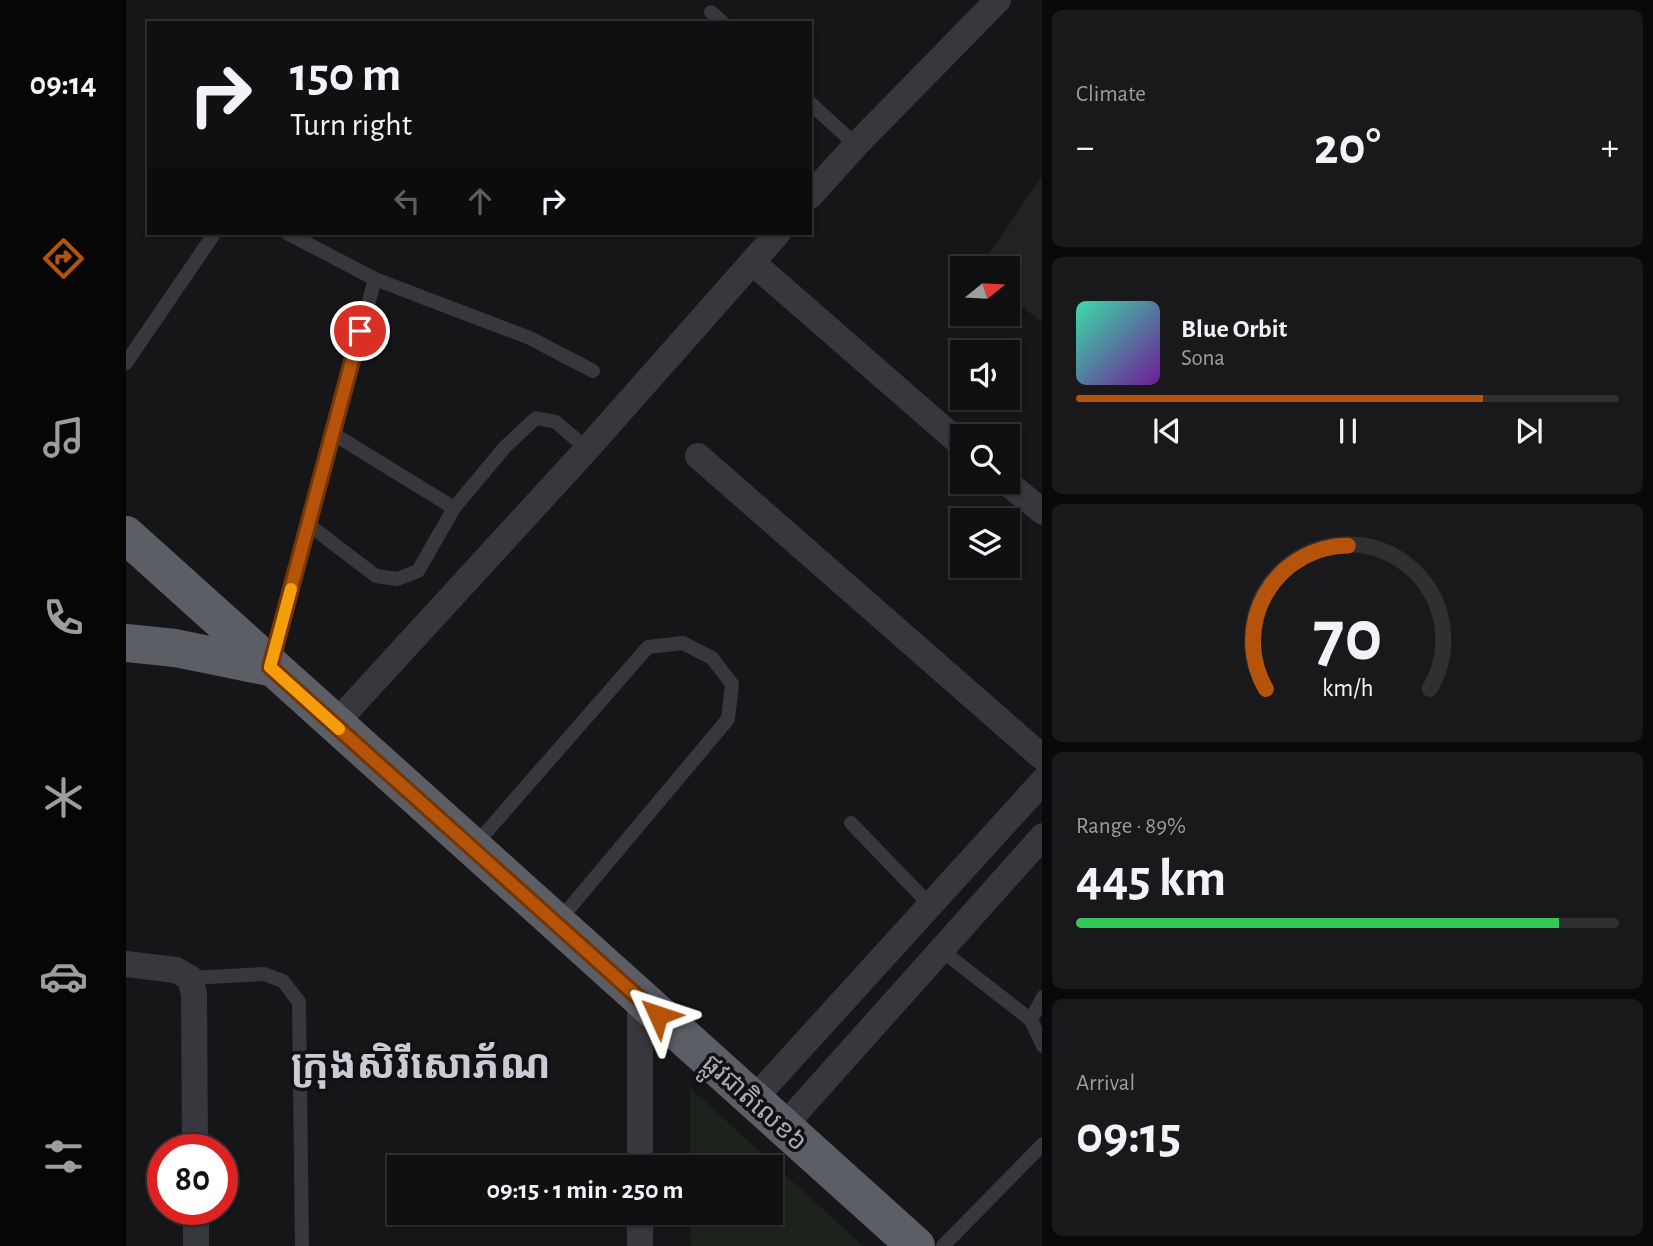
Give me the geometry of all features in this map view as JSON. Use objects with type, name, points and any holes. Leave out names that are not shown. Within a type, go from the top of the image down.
[{"type":"highway","name":"ផ្លូវជាតិលេខ៦","points":[[126,535],[916,1246]]},
{"type":"highway","points":[[126,643],[175,649],[270,667]]},
{"type":"street","points":[[812,194],[998,0]]},
{"type":"street","points":[[334,725],[587,449],[776,235]]},
{"type":"street","points":[[752,262],[950,435]]},
{"type":"street","points":[[698,456],[1042,758]]},
{"type":"street","points":[[1020,493],[1042,512]]},
{"type":"street","points":[[753,1100],[1042,780]]},
{"type":"street","points":[[783,1127],[1042,836]]},
{"type":"street","points":[[126,964],[176,970],[190,978],[194,994],[195,1134]]},
{"type":"street","points":[[640,999],[640,1155]]},
{"type":"street","points":[[196,1225],[196,1246]]},
{"type":"street","points":[[640,1225],[640,1246]]},
{"type":"lane","points":[[711,12],[721,21]]},
{"type":"lane","points":[[812,105],[856,145]]},
{"type":"lane","points":[[126,363],[213,235]]},
{"type":"lane","points":[[291,235],[374,279],[530,338],[593,371]]},
{"type":"lane","points":[[270,667],[374,279]]},
{"type":"lane","points":[[309,525],[376,576],[397,579],[418,571],[454,508],[505,447],[536,418],[556,422],[587,449]]},
{"type":"lane","points":[[332,433],[454,508]]},
{"type":"lane","points":[[472,849],[648,647],[683,643],[712,658],[732,684],[728,719],[556,924]]},
{"type":"lane","points":[[851,823],[930,905]]},
{"type":"lane","points":[[941,950],[1031,1020],[1042,1046]]},
{"type":"lane","points":[[190,978],[264,974],[283,981],[299,1002],[302,1246]]},
{"type":"lane","points":[[1031,1020],[1042,997]]},
{"type":"lane","points":[[943,1246],[1042,1144]]},
{"type":"shaded area","points":[[1042,176],[1042,322],[1020,305],[1020,256],[987,256]]},
{"type":"shaded area","points":[[690,1088],[763,1155],[690,1155]]},
{"type":"shaded area","points":[[783,1173],[863,1246],[691,1246],[690,1225],[783,1225]]},
{"type":"slow traffic","points":[[291,589],[270,667],[339,729]]},
{"type":"district","name":"ក្រុងសិរីសោភ័ណ","points":[[421,1064]]},
{"type":"route","points":[[360,331],[270,667],[658,1015]]}]
